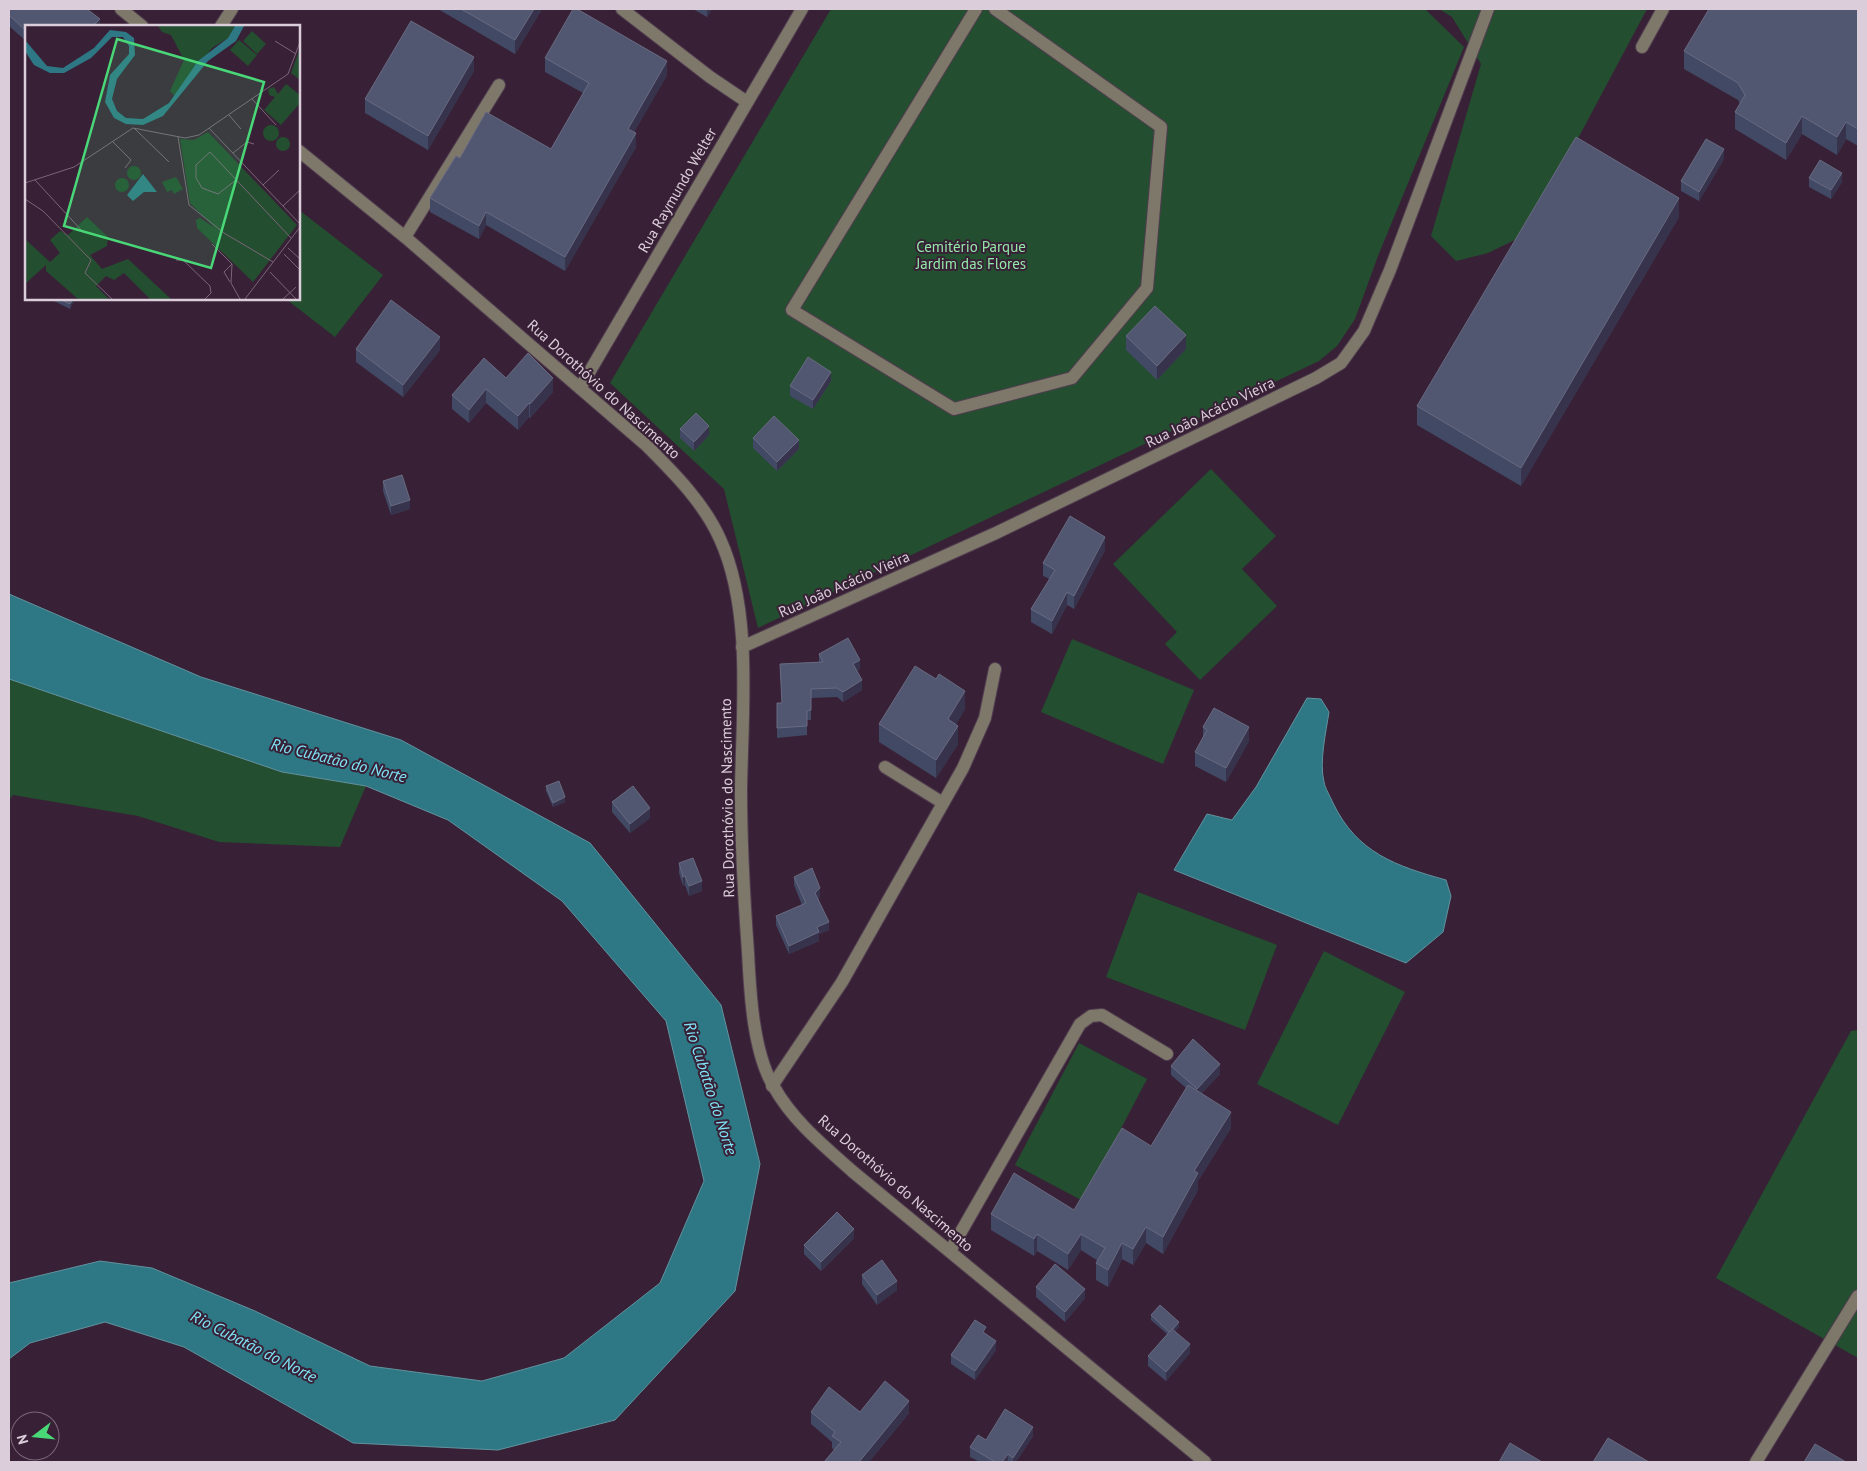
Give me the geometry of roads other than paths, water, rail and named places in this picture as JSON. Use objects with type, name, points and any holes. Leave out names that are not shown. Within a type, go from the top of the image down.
[{"type":"street","points":[[121,9],[141,25]]},
{"type":"street","points":[[223,25],[232,9]]},
{"type":"street","points":[[622,9],[710,77],[747,102]]},
{"type":"street","name":"Rua Raymundo Welter","points":[[580,388],[802,9]]},
{"type":"street","points":[[976,9],[792,310],[954,409],[1072,378],[1147,288],[1161,127],[995,9]]},
{"type":"street","name":"Rua João Acácio Vieira","points":[[742,647],[996,533],[1316,378],[1341,363],[1364,330],[1390,270],[1488,9]]},
{"type":"street","points":[[1642,47],[1663,9]]},
{"type":"street","points":[[405,237],[499,85]]},
{"type":"street","name":"Rua Dorothóvio do Nascimento","points":[[300,152],[405,237],[666,465],[710,520],[720,538],[734,580],[742,647],[741,849],[751,1006],[763,1058],[772,1086],[796,1117],[824,1145],[950,1252],[1205,1462]]},
{"type":"street","points":[[772,1086],[842,982],[963,768],[985,718],[995,669]]},
{"type":"street","points":[[885,767],[943,803]]},
{"type":"street","points":[[950,1252],[1080,1024],[1090,1016],[1102,1015],[1167,1054]]},
{"type":"street","points":[[1756,1462],[1858,1296]]},
{"type":"water","name":"Rio Cubatão do Norte","points":[[9,594],[201,677],[401,740],[590,843],[721,1005],[760,1164],[735,1291],[615,1420],[498,1450],[353,1443],[184,1347],[105,1322],[30,1343],[9,1359],[9,1283],[100,1261],[152,1268],[255,1311],[370,1366],[482,1381],[564,1358],[660,1283],[704,1181],[666,1021],[562,901],[448,820],[366,786],[282,772],[9,679]]},
{"type":"water","points":[[1307,698],[1321,699],[1329,712],[1322,765],[1323,774],[1326,789],[1343,820],[1366,846],[1380,855],[1395,863],[1446,880],[1451,896],[1443,932],[1406,963],[1174,870],[1207,814],[1232,820],[1256,787]]},
{"type":"park label","name":"Cemitério Parque Jardim das Flores","points":[[971,254]]}]
